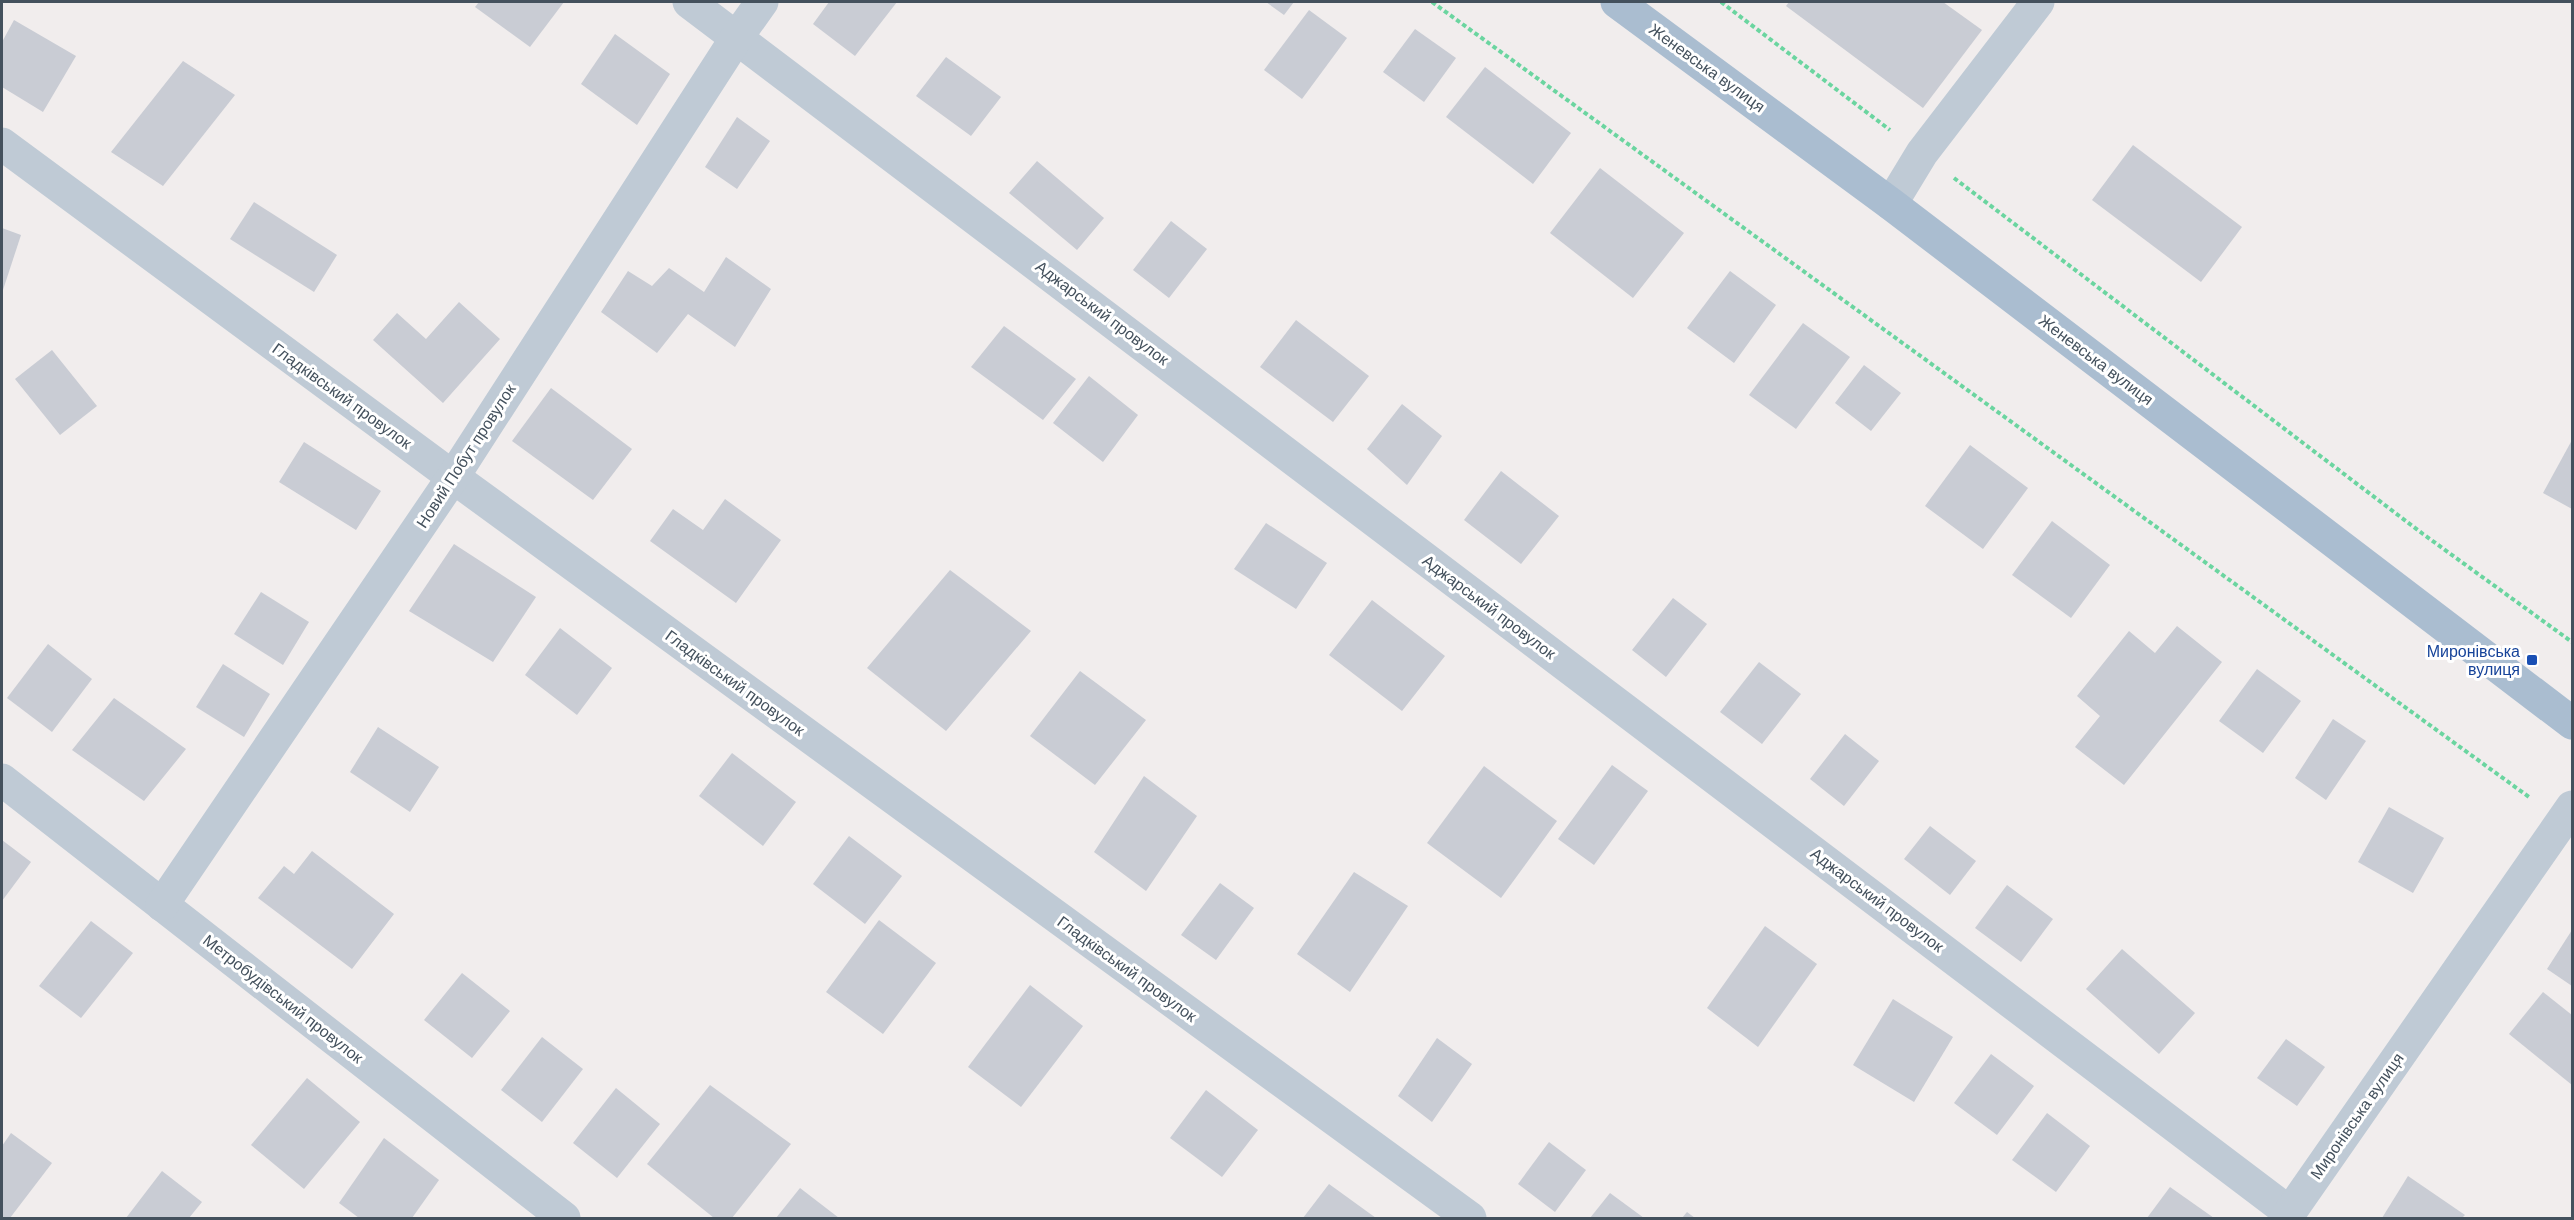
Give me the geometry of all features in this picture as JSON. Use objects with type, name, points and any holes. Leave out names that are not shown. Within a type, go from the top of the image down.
[{"type":"main road","name":"Женевська вулиця","points":[[1617,2],[1891,204],[2572,723]]},
{"type":"street","name":"Аджарський провулок","points":[[689,2],[737,36],[2288,1216]]},
{"type":"street","name":"Новий Побут провулок","points":[[162,905],[453,477],[737,36],[762,2]]},
{"type":"street","points":[[1891,204],[1922,153],[2038,2]]},
{"type":"street","name":"Гладківський провулок","points":[[2,144],[453,477],[1470,1218]]},
{"type":"street","name":"Метробудівський провулок","points":[[2,780],[564,1218]]},
{"type":"street","name":"Миронівська вулиця","points":[[2288,1216],[2568,814]]},
{"type":"path","points":[[1432,2],[2568,814]]},
{"type":"path","points":[[1721,2],[2414,527],[2572,642]]},
{"type":"building","points":[[479,2],[564,2],[530,47],[475,7]]},
{"type":"building","points":[[829,2],[897,2],[855,56],[813,24]]},
{"type":"building","points":[[1266,2],[1294,2],[1284,15]]},
{"type":"building","points":[[1789,2],[1943,2],[1982,30],[1923,108],[1786,6]]},
{"type":"building","points":[[1309,10],[1347,38],[1302,99],[1264,70]]},
{"type":"building","points":[[14,20],[76,56],[43,112],[2,87],[2,42]]},
{"type":"building","points":[[1415,29],[1456,58],[1424,102],[1383,72]]},
{"type":"building","points":[[615,34],[670,74],[637,125],[581,84]]},
{"type":"building","points":[[946,57],[1001,97],[971,136],[916,96]]},
{"type":"building","points":[[183,61],[235,95],[163,186],[111,152]]},
{"type":"building","points":[[1485,67],[1571,133],[1533,184],[1446,117]]},
{"type":"building","points":[[737,117],[770,141],[737,189],[705,167]]},
{"type":"building","points":[[2133,145],[2242,227],[2201,282],[2092,200]]},
{"type":"building","points":[[1037,161],[1104,218],[1077,250],[1009,193]]},
{"type":"building","points":[[1600,168],[1684,233],[1633,298],[1550,233]]},
{"type":"building","points":[[254,202],[337,255],[314,292],[230,239]]},
{"type":"building","points":[[1171,221],[1207,249],[1169,298],[1133,270]]},
{"type":"building","points":[[2,228],[21,235],[2,293]]},
{"type":"building","points":[[726,257],[771,289],[735,347],[688,314],[657,353],[601,312],[628,271],[652,286],[669,268],[704,292]]},
{"type":"building","points":[[1730,271],[1776,305],[1734,363],[1687,328]]},
{"type":"building","points":[[459,302],[500,339],[443,403],[373,340],[397,313],[426,339]]},
{"type":"building","points":[[1296,320],[1369,376],[1333,422],[1260,367]]},
{"type":"building","points":[[1803,323],[1850,357],[1796,429],[1749,395]]},
{"type":"building","points":[[1004,326],[1076,379],[1043,420],[971,367]]},
{"type":"building","points":[[52,350],[97,406],[60,435],[15,379]]},
{"type":"building","points":[[1864,365],[1901,393],[1871,431],[1835,403]]},
{"type":"building","points":[[1089,376],[1138,415],[1103,462],[1053,423]]},
{"type":"building","points":[[551,388],[632,449],[593,500],[512,441]]},
{"type":"building","points":[[1402,404],[1442,436],[1407,485],[1367,449]]},
{"type":"building","points":[[2572,440],[2572,509],[2543,493]]},
{"type":"building","points":[[304,442],[381,491],[356,530],[279,482]]},
{"type":"building","points":[[1970,445],[2028,488],[1983,549],[1925,506]]},
{"type":"building","points":[[1501,471],[1559,516],[1521,564],[1464,520]]},
{"type":"building","points":[[725,499],[781,540],[736,603],[650,541],[673,509],[703,530]]},
{"type":"building","points":[[2052,521],[2110,565],[2071,618],[2012,575]]},
{"type":"building","points":[[1266,523],[1327,563],[1296,609],[1234,569]]},
{"type":"building","points":[[454,544],[536,597],[493,662],[409,611]]},
{"type":"building","points":[[950,570],[1031,631],[946,731],[867,668]]},
{"type":"building","points":[[261,592],[309,622],[283,665],[234,634]]},
{"type":"building","points":[[1673,598],[1707,624],[1666,677],[1632,650]]},
{"type":"building","points":[[1372,600],[1445,656],[1402,711],[1329,655]]},
{"type":"building","points":[[2177,626],[2222,662],[2124,785],[2075,747],[2100,716],[2077,696],[2129,631],[2155,653]]},
{"type":"building","points":[[560,628],[612,668],[577,715],[525,675]]},
{"type":"building","points":[[48,644],[92,679],[52,732],[7,698]]},
{"type":"building","points":[[1759,662],[1801,694],[1762,744],[1720,712]]},
{"type":"building","points":[[223,664],[270,694],[244,737],[196,707]]},
{"type":"building","points":[[2257,669],[2301,701],[2263,753],[2219,721]]},
{"type":"building","points":[[1080,671],[1146,720],[1095,785],[1030,736]]},
{"type":"building","points":[[114,698],[186,749],[144,801],[72,750]]},
{"type":"building","points":[[2333,719],[2366,741],[2326,800],[2295,778]]},
{"type":"building","points":[[378,727],[439,767],[410,812],[350,772]]},
{"type":"building","points":[[1845,734],[1879,761],[1844,806],[1810,779]]},
{"type":"building","points":[[732,753],[796,802],[763,846],[699,796]]},
{"type":"building","points":[[1612,765],[1648,791],[1594,865],[1558,839]]},
{"type":"building","points":[[1484,766],[1557,821],[1501,898],[1427,843]]},
{"type":"building","points":[[1144,776],[1197,816],[1146,891],[1094,852]]},
{"type":"building","points":[[2389,807],[2444,838],[2413,893],[2358,862]]},
{"type":"building","points":[[1930,826],[1976,861],[1950,895],[1904,859]]},
{"type":"building","points":[[849,836],[902,876],[865,924],[813,884]]},
{"type":"building","points":[[2,840],[31,862],[2,901]]},
{"type":"building","points":[[312,851],[394,914],[352,969],[258,898],[284,866],[294,874]]},
{"type":"building","points":[[1354,872],[1408,906],[1350,992],[1297,954]]},
{"type":"building","points":[[1220,883],[1254,908],[1216,960],[1181,935]]},
{"type":"building","points":[[2007,885],[2053,919],[2021,962],[1975,928]]},
{"type":"building","points":[[879,920],[936,963],[883,1034],[826,992]]},
{"type":"building","points":[[91,921],[133,953],[81,1018],[39,986]]},
{"type":"building","points":[[1765,926],[1817,964],[1758,1047],[1707,1008]]},
{"type":"building","points":[[2572,930],[2572,986],[2547,969]]},
{"type":"building","points":[[2122,949],[2195,1013],[2159,1054],[2086,989]]},
{"type":"building","points":[[462,973],[510,1011],[472,1058],[424,1020]]},
{"type":"building","points":[[1030,985],[1083,1026],[1021,1107],[968,1067]]},
{"type":"building","points":[[2543,992],[2572,1015],[2572,1085],[2509,1034]]},
{"type":"building","points":[[1893,999],[1953,1037],[1914,1102],[1853,1065]]},
{"type":"building","points":[[542,1037],[583,1069],[542,1122],[501,1090]]},
{"type":"building","points":[[1437,1038],[1472,1064],[1432,1122],[1398,1096]]},
{"type":"building","points":[[2286,1039],[2325,1067],[2297,1106],[2257,1078]]},
{"type":"building","points":[[1991,1054],[2034,1086],[1997,1135],[1954,1103]]},
{"type":"building","points":[[307,1078],[360,1122],[304,1189],[251,1145]]},
{"type":"building","points":[[710,1085],[791,1144],[732,1218],[714,1218],[647,1164]]},
{"type":"building","points":[[616,1088],[660,1124],[617,1178],[573,1143]]},
{"type":"building","points":[[1206,1090],[1258,1130],[1222,1177],[1170,1138]]},
{"type":"building","points":[[2047,1113],[2090,1146],[2056,1192],[2012,1160]]},
{"type":"building","points":[[11,1133],[52,1163],[10,1218],[2,1218],[2,1146]]},
{"type":"building","points":[[384,1138],[439,1180],[412,1218],[359,1218],[339,1203]]},
{"type":"building","points":[[1549,1142],[1586,1170],[1555,1212],[1518,1184]]},
{"type":"building","points":[[162,1171],[202,1202],[189,1218],[126,1218]]},
{"type":"building","points":[[2408,1176],[2465,1215],[2462,1218],[2382,1218]]},
{"type":"building","points":[[1329,1184],[1376,1218],[1303,1218]]},
{"type":"building","points":[[2170,1187],[2214,1218],[2147,1218]]},
{"type":"building","points":[[800,1188],[839,1218],[776,1218]]},
{"type":"building","points":[[1610,1193],[1644,1218],[1590,1218]]},
{"type":"building","points":[[1687,1212],[1695,1218],[1682,1218]]},
{"type":"place","name":"Миронівська вулиця","points":[[2532,660]]}]
